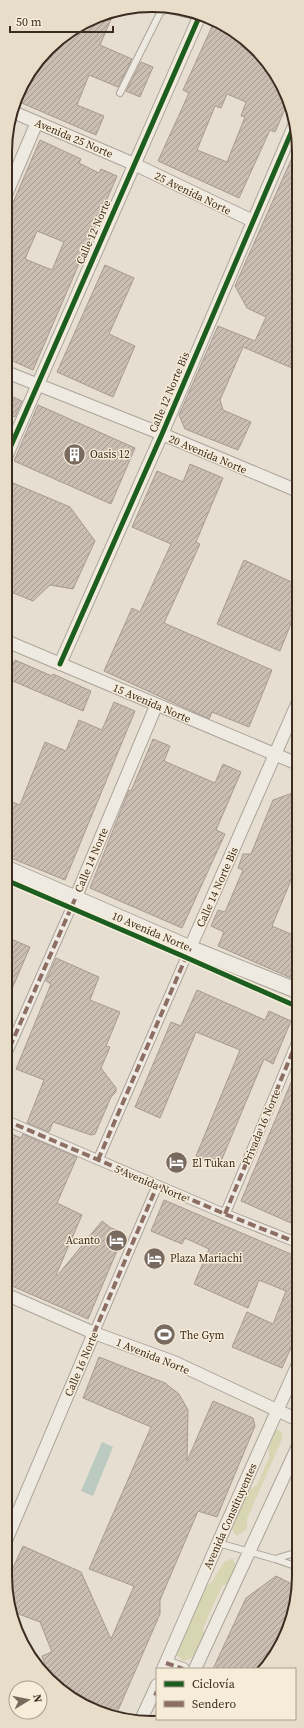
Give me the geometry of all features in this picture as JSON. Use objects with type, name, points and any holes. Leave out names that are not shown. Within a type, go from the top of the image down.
[{"type":"street","name":"Calle 12 Norte","points":[[12,443],[198,19]]},
{"type":"street","name":"Avenida 25 Norte","points":[[17,114],[134,164]]},
{"type":"street","points":[[12,180],[37,122]]},
{"type":"street","name":"Calle 12 Norte Bis","points":[[60,664],[162,434],[291,134]]},
{"type":"street","name":"25 Avenida Norte","points":[[134,164],[253,221]]},
{"type":"street","name":"20 Avenida Norte","points":[[12,375],[37,386],[162,434],[292,488]]},
{"type":"street","name":"15 Avenida Norte","points":[[12,644],[156,706],[292,761]]},
{"type":"street","name":"Calle 14 Norte","points":[[12,1042],[75,899],[156,706]]},
{"type":"street","name":"Calle 14 Norte Bis","points":[[98,1160],[292,716]]},
{"type":"street","name":"10 Avenida Norte","points":[[12,871],[190,948],[292,989]]},
{"type":"street","name":"Privada 16 Norte","points":[[224,1214],[292,1053]]},
{"type":"street","name":"5 Avenida Norte","points":[[12,1123],[224,1214],[292,1240]]},
{"type":"street","name":"Calle 16 Norte","points":[[12,1526],[157,1186]]},
{"type":"street","name":"1 Avenida Norte","points":[[12,1297],[94,1333],[174,1362],[292,1417]]},
{"type":"street","name":"Avenida Constituyentes","points":[[164,1666],[292,1377]]},
{"type":"street","points":[[196,1668],[292,1459]]},
{"type":"street","points":[[164,1666],[177,1668]]},
{"type":"street","points":[[143,1716],[156,1691]]},
{"type":"lane","points":[[120,93],[161,12]]},
{"type":"lane","points":[[218,1543],[292,1565]]},
{"type":"lane","points":[[275,1559],[292,1554]]},
{"type":"shaded area","points":[[276,1429],[281,1431],[283,1437],[247,1519],[247,1529],[237,1536],[231,1528],[247,1491],[257,1485],[269,1457],[269,1443]]},
{"type":"shaded area","points":[[102,1442],[113,1447],[93,1496],[81,1491]]},
{"type":"shaded area","points":[[233,1558],[236,1566],[227,1584],[222,1586],[203,1628],[204,1636],[195,1657],[183,1661],[176,1654],[199,1591],[211,1583],[224,1562]]},
{"type":"building","points":[[112,18],[100,45],[132,59],[118,87],[89,75],[77,105],[104,116],[96,135],[21,103],[31,82],[53,53],[82,31]]},
{"type":"building","points":[[213,25],[237,41],[251,53],[263,67],[278,90],[285,108],[275,132],[270,130],[239,198],[158,161],[189,93],[183,90]],"holes":[[[227,94],[246,102],[241,116],[245,117],[227,162],[197,150],[215,106],[221,108]]]},
{"type":"building","points":[[141,62],[153,67],[140,97],[126,91]]},
{"type":"building","points":[[40,140],[81,159],[79,163],[99,173],[101,169],[117,176],[33,370],[12,361],[12,205]],"holes":[[[37,231],[64,242],[52,270],[25,259]]]},
{"type":"building","points":[[292,158],[292,368],[243,347],[220,400],[223,410],[251,422],[238,450],[185,429],[179,415],[218,326],[255,341],[266,317],[247,308],[235,286]]},
{"type":"building","points":[[105,265],[134,278],[109,334],[135,346],[113,397],[57,372]]},
{"type":"building","points":[[12,397],[22,401],[15,417],[12,416]]},
{"type":"building","name":"Oasis 12","points":[[38,405],[135,448],[111,504],[14,461]]},
{"type":"building","points":[[190,464],[223,478],[196,542],[200,544],[164,623],[272,670],[249,727],[212,712],[209,719],[104,671],[132,608],[140,612],[171,544],[132,527],[157,471],[183,482]]},
{"type":"building","points":[[12,483],[70,507],[95,541],[73,589],[50,585],[33,601],[12,592]]},
{"type":"building","points":[[244,560],[292,582],[292,621],[280,651],[217,624]]},
{"type":"building","points":[[15,660],[52,676],[53,674],[91,691],[83,711],[12,681],[12,667]]},
{"type":"building","points":[[114,702],[135,711],[65,880],[12,858],[12,802],[20,805],[45,742],[66,751],[79,720],[102,730]]},
{"type":"building","points":[[153,739],[170,746],[164,761],[215,783],[223,764],[241,772],[216,830],[225,834],[182,928],[90,888],[129,790],[131,791]]},
{"type":"building","points":[[292,793],[292,878],[272,926],[292,934],[292,978],[218,946],[224,932],[211,926],[218,910],[225,912],[243,870],[238,868],[243,854],[251,854],[273,800]]},
{"type":"building","points":[[12,940],[30,947],[12,989]]},
{"type":"building","points":[[56,958],[99,977],[90,1000],[120,1012],[106,1046],[110,1047],[101,1068],[116,1088],[116,1092],[111,1097],[95,1134],[91,1135],[53,1122],[49,1132],[27,1123],[44,1080],[16,1069],[51,984],[46,981]]},
{"type":"building","points":[[197,990],[265,1020],[269,1011],[291,1021],[273,1064],[264,1059],[219,1166],[196,1156],[240,1050],[196,1032],[160,1118],[135,1107],[171,1022],[181,1026]]},
{"type":"building","points":[[292,1080],[292,1223],[241,1201]]},
{"type":"building","points":[[12,1134],[21,1138],[23,1134],[77,1157],[57,1203],[82,1215],[56,1275],[57,1276],[102,1221],[111,1228],[120,1231],[122,1239],[88,1319],[12,1286]]},
{"type":"building","points":[[164,1200],[292,1254],[292,1346],[282,1368],[232,1347],[247,1312],[273,1324],[286,1291],[259,1280],[248,1308],[194,1284],[209,1249],[185,1238],[182,1244],[151,1231]]},
{"type":"building","points":[[99,1357],[165,1383],[179,1394],[188,1410],[187,1461],[213,1401],[253,1418],[255,1426],[217,1517],[198,1511],[160,1600],[160,1614],[118,1711],[90,1702],[67,1687],[47,1668],[42,1656],[52,1652],[40,1622],[17,1614],[13,1594],[12,1570],[23,1546],[81,1572],[111,1639],[134,1586],[89,1569],[151,1427],[83,1398]]},
{"type":"building","points":[[276,1576],[292,1584],[285,1621],[278,1638],[257,1668],[213,1668],[246,1598]]},
{"type":"marked path","points":[[12,1042],[75,899]]},
{"type":"marked path","points":[[98,1160],[190,948]]},
{"type":"marked path","points":[[225,1214],[292,1053]]},
{"type":"marked path","points":[[12,1123],[225,1214],[292,1241]]},
{"type":"marked path","points":[[94,1333],[157,1186]]},
{"type":"marked path","points":[[166,1663],[180,1668]]},
{"type":"cycle path","points":[[12,443],[198,19]]},
{"type":"cycle path","points":[[60,664],[162,434],[291,134]]},
{"type":"cycle path","points":[[12,883],[292,1004]]},
{"type":"place","name":"Oasis 12","points":[[74,454]]},
{"type":"place","name":"El Tukan","points":[[176,1163]]},
{"type":"place","name":"Acanto","points":[[116,1240]]},
{"type":"place","name":"Plaza Mariachi","points":[[155,1258]]},
{"type":"place","name":"The Gym","points":[[164,1335]]}]
